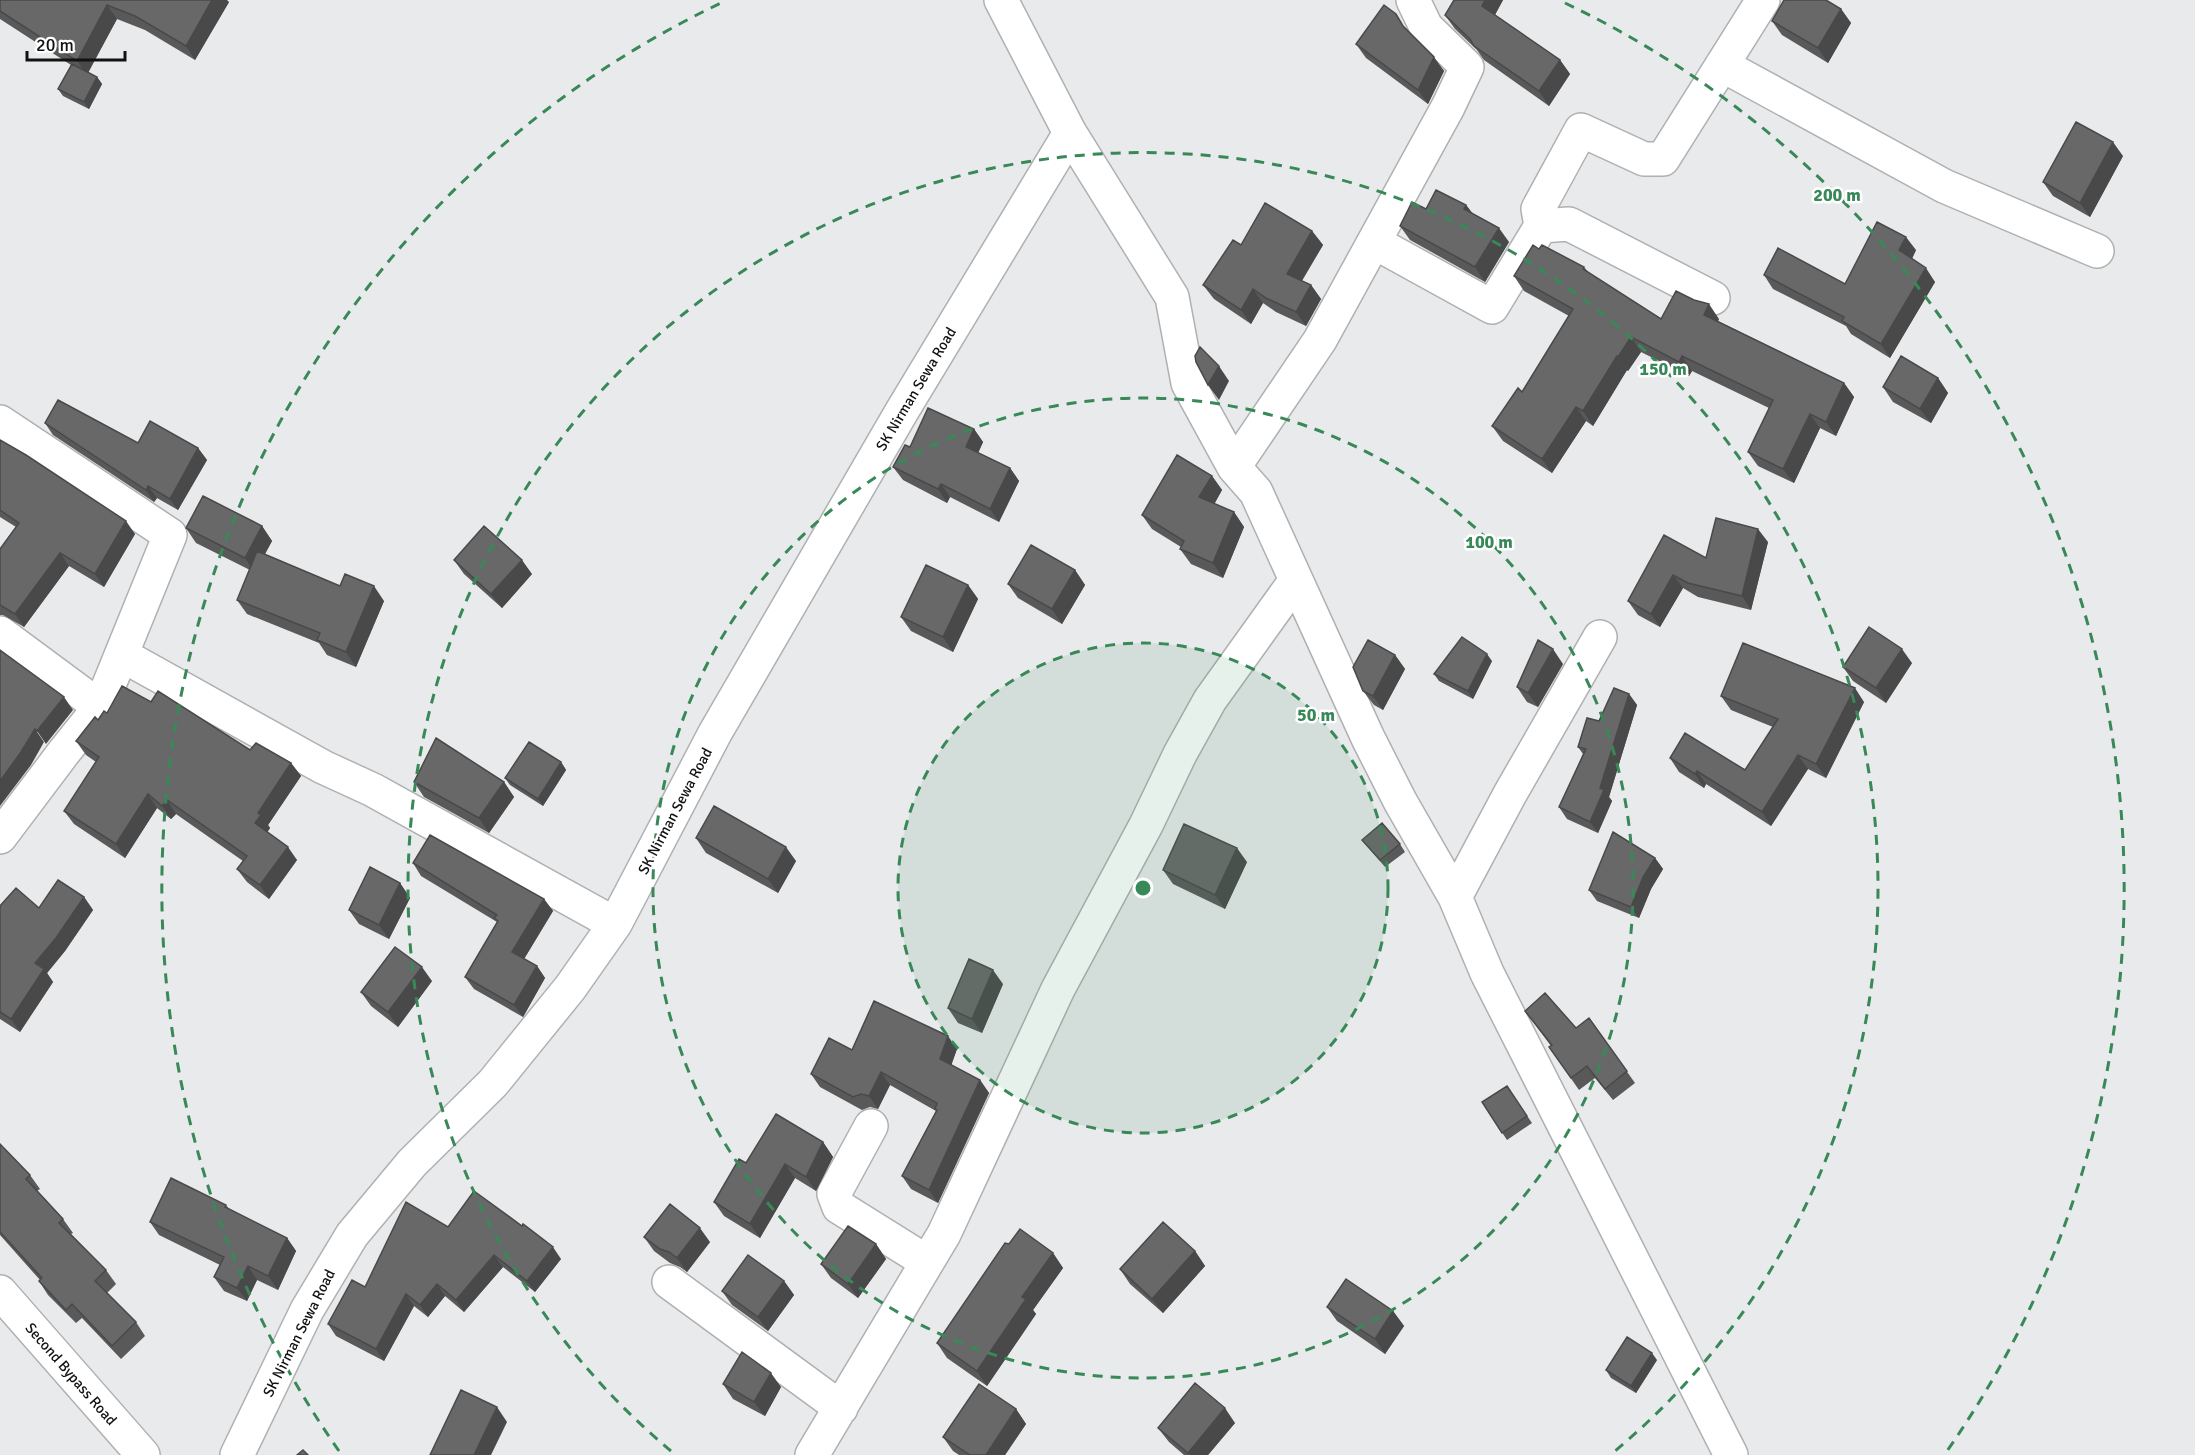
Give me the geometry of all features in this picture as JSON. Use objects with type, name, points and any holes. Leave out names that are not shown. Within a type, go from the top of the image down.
[{"type":"street","points":[[1000,0],[1070,133],[1172,297],[1188,383],[1234,467],[1256,492],[1384,769],[1455,897],[1487,973],[1731,1455]]},
{"type":"street","points":[[1234,467],[1320,340],[1448,107],[1467,67],[1426,27],[1413,0]]},
{"type":"street","points":[[1374,242],[1492,307],[1541,226],[1538,209],[1581,130],[1644,159],[1663,159],[1763,0]]},
{"type":"street","points":[[1722,65],[1944,186],[2097,251]]},
{"type":"street","name":"SK Nirman Sewa Road","points":[[237,1455],[307,1310],[352,1235],[412,1162],[493,1083],[570,988],[615,924],[727,713],[902,411],[1070,133]]},
{"type":"street","points":[[1541,226],[1569,224],[1713,298]]},
{"type":"street","points":[[0,422],[170,535],[100,707],[0,837]]},
{"type":"street","points":[[812,1455],[948,1224],[1058,989],[1146,825],[1180,754],[1210,700],[1296,580]]},
{"type":"street","points":[[0,633],[100,707]]},
{"type":"street","points":[[1455,897],[1510,794],[1600,637]]},
{"type":"street","points":[[122,655],[323,767],[373,790],[615,924]]},
{"type":"street","points":[[872,1126],[834,1194],[839,1207],[927,1262]]},
{"type":"street","points":[[669,1282],[841,1408]]},
{"type":"street","name":"Second Bypass Road","points":[[0,1292],[143,1455]]},
{"type":"building","points":[[0,0],[212,0],[186,46],[135,16],[107,5],[77,61],[0,11]]},
{"type":"building","points":[[1454,0],[1485,0],[1482,6],[1560,60],[1539,91],[1474,46],[1470,39],[1445,15]]},
{"type":"building","points":[[1784,0],[1826,0],[1841,9],[1818,48],[1772,21]]},
{"type":"building","points":[[1384,5],[1396,14],[1403,26],[1434,57],[1418,90],[1356,44]]},
{"type":"building","points":[[72,64],[97,77],[84,102],[58,89]]},
{"type":"building","points":[[2076,122],[2113,142],[2080,203],[2043,182]]},
{"type":"building","points":[[1436,190],[1466,205],[1464,209],[1499,228],[1475,267],[1400,226],[1412,202],[1426,209]]},
{"type":"building","points":[[1265,203],[1312,231],[1287,274],[1311,285],[1296,312],[1266,298],[1253,289],[1241,310],[1203,285],[1233,240],[1241,245]]},
{"type":"building","points":[[1877,222],[1906,237],[1899,250],[1926,268],[1881,344],[1842,321],[1844,317],[1764,275],[1778,248],[1845,284]]},
{"type":"building","points":[[1533,245],[1539,249],[1542,245],[1584,267],[1583,269],[1661,319],[1676,291],[1709,304],[1704,315],[1844,383],[1826,422],[1810,414],[1783,469],[1748,452],[1773,400],[1682,356],[1679,362],[1631,337],[1583,411],[1576,407],[1542,459],[1492,426],[1518,388],[1522,392],[1573,309],[1514,276]]},
{"type":"building","points":[[1200,347],[1219,366],[1208,385],[1196,362],[1195,356]]},
{"type":"building","points":[[1901,356],[1938,378],[1920,409],[1883,387]]},
{"type":"building","points":[[58,400],[138,443],[150,421],[198,448],[170,499],[148,486],[146,490],[45,423]]},
{"type":"building","points":[[928,408],[974,429],[966,447],[1010,468],[990,509],[941,484],[938,489],[893,467],[905,445],[910,447]]},
{"type":"building","points":[[0,440],[126,521],[95,574],[60,553],[15,614],[0,605],[0,549],[19,523],[0,510]]},
{"type":"building","points":[[1177,455],[1212,476],[1199,497],[1234,512],[1213,563],[1180,549],[1184,541],[1142,515]]},
{"type":"building","points":[[203,496],[262,526],[245,558],[186,528]]},
{"type":"building","points":[[1716,518],[1758,529],[1742,596],[1688,583],[1673,575],[1651,614],[1628,601],[1664,535],[1706,558]]},
{"type":"building","points":[[484,526],[522,560],[491,594],[454,560]]},
{"type":"building","points":[[1031,545],[1075,570],[1052,609],[1008,584]]},
{"type":"building","points":[[257,551],[340,586],[345,574],[374,586],[346,652],[317,640],[320,633],[237,600]]},
{"type":"building","points":[[926,565],[968,585],[943,637],[901,617]]},
{"type":"building","points":[[1869,627],[1902,649],[1876,688],[1843,667]]},
{"type":"building","points":[[1462,637],[1487,654],[1468,691],[1434,674]]},
{"type":"building","points":[[1368,640],[1395,655],[1373,696],[1363,691],[1353,667]]},
{"type":"building","points":[[1538,640],[1553,649],[1528,693],[1517,687]]},
{"type":"building","points":[[1743,643],[1855,688],[1816,764],[1798,755],[1762,812],[1697,771],[1695,774],[1670,758],[1685,733],[1745,770],[1778,719],[1721,696]]},
{"type":"building","points":[[0,650],[64,697],[37,731],[35,729],[0,781]]},
{"type":"building","points":[[122,686],[151,702],[158,691],[250,750],[256,743],[291,763],[258,813],[261,815],[255,823],[288,847],[260,885],[237,869],[247,856],[167,800],[162,806],[148,794],[116,844],[64,811],[99,757],[76,741],[95,717],[98,720],[104,711],[107,713]]},
{"type":"building","points":[[1614,688],[1629,694],[1600,788],[1604,790],[1590,822],[1559,807],[1586,749],[1578,747],[1587,718],[1599,721]]},
{"type":"building","points":[[436,738],[504,782],[479,818],[414,782]]},
{"type":"building","points":[[529,742],[561,762],[538,799],[505,778]]},
{"type":"building","points":[[714,806],[786,847],[768,879],[696,838]]},
{"type":"building","points":[[1382,823],[1400,844],[1380,860],[1362,840]]},
{"type":"building","points":[[1184,824],[1237,848],[1215,895],[1163,870]]},
{"type":"building","points":[[1613,832],[1655,858],[1643,877],[1631,907],[1589,890]]},
{"type":"building","points":[[430,835],[544,899],[512,952],[537,966],[514,1005],[465,977],[498,921],[494,918],[497,915],[413,863]]},
{"type":"building","points":[[370,867],[400,883],[379,925],[349,910]]},
{"type":"building","points":[[58,880],[84,897],[56,938],[35,963],[44,969],[11,1019],[0,1012],[0,906],[16,888],[39,908]]},
{"type":"building","points":[[395,947],[422,967],[388,1012],[361,992]]},
{"type":"building","points":[[969,959],[993,970],[972,1019],[948,1008]]},
{"type":"building","points":[[1545,993],[1576,1028],[1589,1018],[1627,1071],[1605,1089],[1587,1066],[1571,1078],[1549,1047],[1552,1045],[1525,1011]]},
{"type":"building","points":[[874,1001],[948,1036],[940,1059],[980,1080],[929,1190],[902,1176],[937,1110],[935,1109],[937,1103],[881,1072],[869,1096],[861,1094],[853,1097],[811,1074],[829,1038],[852,1050]]},
{"type":"building","points":[[1507,1086],[1527,1116],[1502,1133],[1482,1102]]},
{"type":"building","points":[[776,1114],[823,1142],[806,1177],[785,1164],[750,1224],[714,1202],[739,1159],[746,1163]]},
{"type":"building","points":[[0,1144],[30,1175],[26,1179],[63,1219],[59,1223],[106,1270],[95,1281],[136,1322],[112,1346],[72,1304],[66,1310],[39,1281],[42,1278],[0,1232]]},
{"type":"building","points":[[171,1178],[287,1238],[268,1276],[248,1266],[237,1288],[214,1277],[224,1257],[150,1222]]},
{"type":"building","points":[[474,1191],[553,1247],[527,1281],[494,1255],[456,1300],[437,1284],[420,1305],[406,1294],[376,1349],[328,1324],[352,1280],[365,1287],[406,1202],[448,1227]]},
{"type":"building","points":[[670,1204],[700,1228],[677,1258],[644,1237]]},
{"type":"building","points":[[1163,1222],[1195,1251],[1152,1299],[1120,1269]]},
{"type":"building","points":[[848,1226],[876,1244],[848,1284],[821,1264]]},
{"type":"building","points":[[1020,1229],[1053,1253],[1022,1297],[1026,1299],[977,1371],[937,1343],[1005,1243],[1009,1244]]},
{"type":"building","points":[[748,1255],[784,1281],[758,1317],[722,1291]]},
{"type":"building","points":[[1346,1279],[1393,1311],[1375,1339],[1327,1307]]},
{"type":"building","points":[[1627,1337],[1652,1353],[1631,1386],[1606,1370]]},
{"type":"building","points":[[742,1352],[771,1373],[754,1402],[723,1384]]},
{"type":"building","points":[[1195,1383],[1225,1408],[1188,1453],[1158,1428]]},
{"type":"building","points":[[979,1384],[1016,1409],[986,1455],[970,1455],[943,1437]]},
{"type":"building","points":[[461,1390],[497,1407],[474,1455],[430,1455]]},
{"type":"building","points":[[303,1450],[308,1455],[297,1455]]}]
